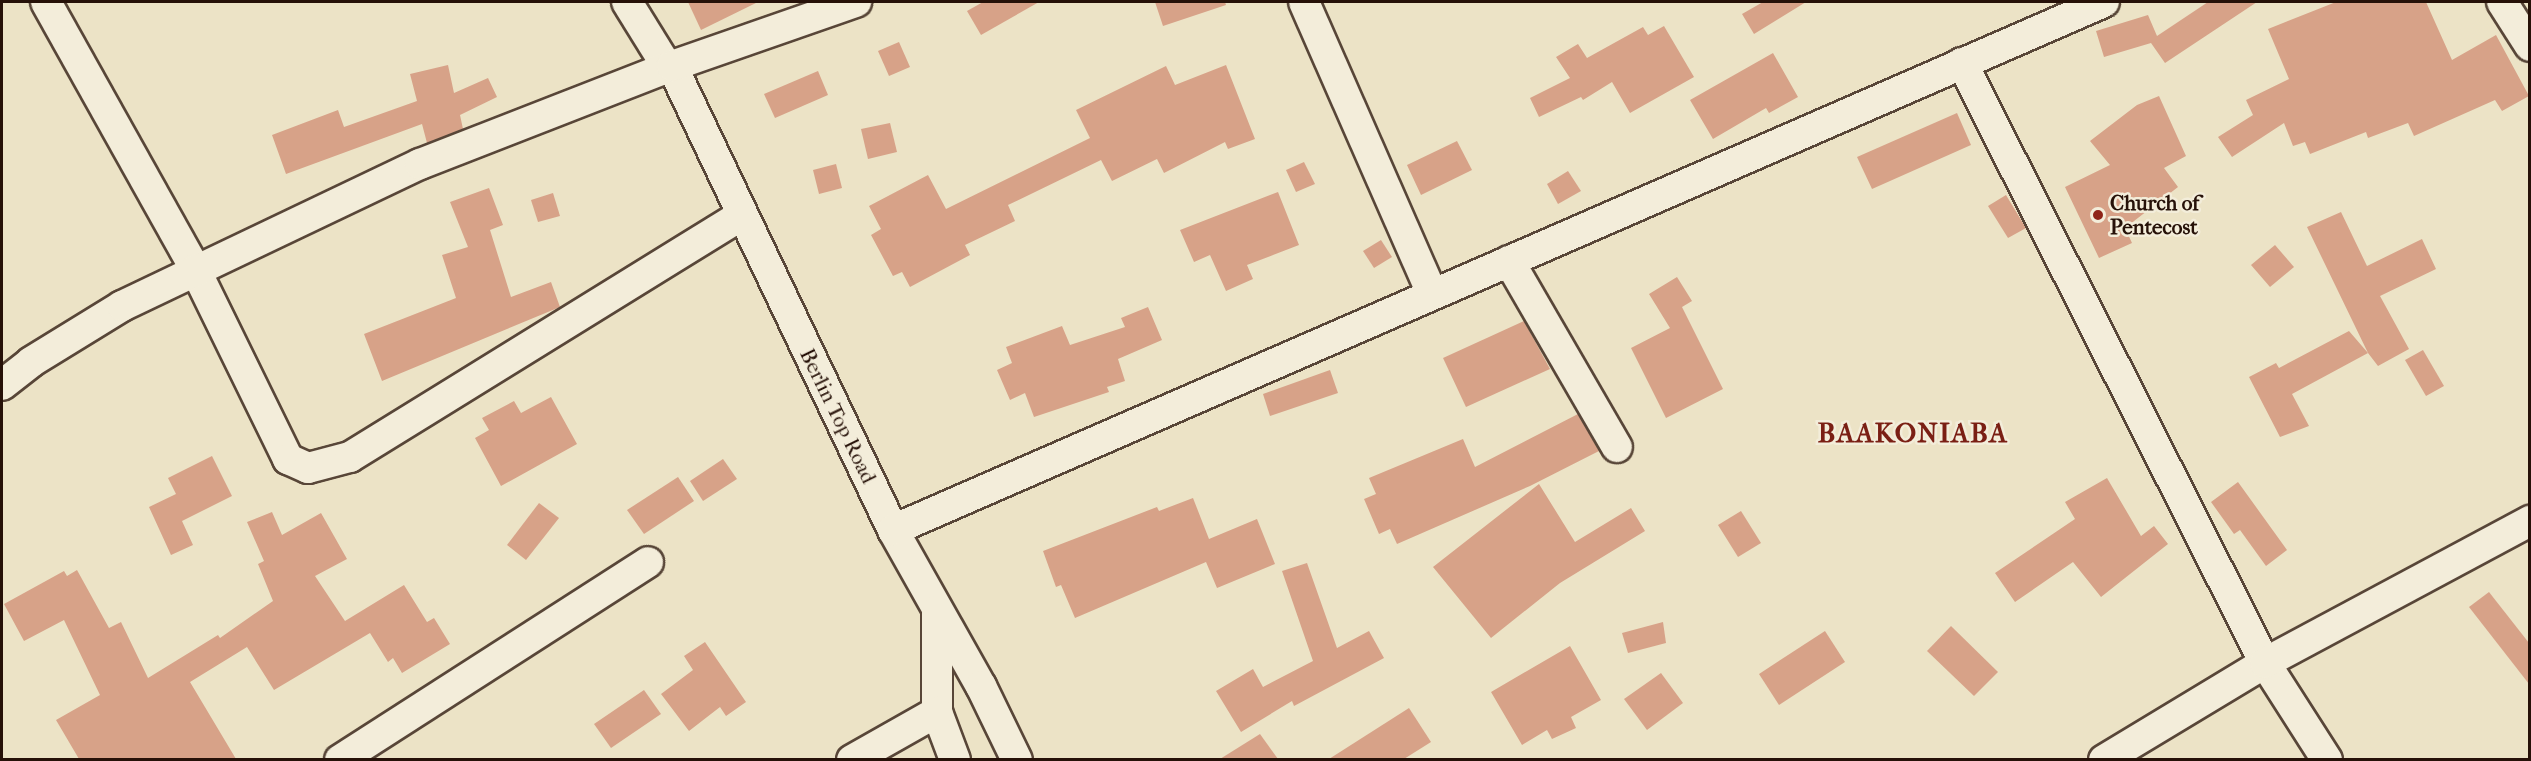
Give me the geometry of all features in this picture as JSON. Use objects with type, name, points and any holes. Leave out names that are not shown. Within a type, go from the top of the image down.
[{"type":"street","points":[[46,2],[195,269],[288,459],[308,468],[350,457],[742,215]]},
{"type":"street","name":"Berlin Top Road","points":[[627,2],[670,67],[893,530],[1017,759]]},
{"type":"street","points":[[2,385],[31,362],[123,306],[195,269],[420,164],[670,67],[856,2]]},
{"type":"street","points":[[1304,2],[1432,294]]},
{"type":"street","points":[[893,530],[2104,2]]},
{"type":"street","points":[[2502,2],[2529,46]]},
{"type":"street","points":[[1962,63],[2265,663],[2327,759]]},
{"type":"street","points":[[1509,261],[1617,447]]},
{"type":"street","points":[[2104,759],[2265,663],[2529,521]]},
{"type":"street","points":[[340,759],[648,562]]},
{"type":"street","points":[[937,608],[937,712],[955,759]]},
{"type":"street","points":[[852,759],[937,712]]},
{"type":"building","points":[[688,2],[758,2],[701,30]]},
{"type":"building","points":[[983,2],[1039,2],[981,35],[967,11]]},
{"type":"building","points":[[1155,2],[1225,2],[1226,5],[1163,26]]},
{"type":"building","points":[[1763,2],[1806,2],[1754,34],[1742,14]]},
{"type":"building","points":[[2208,2],[2257,2],[2165,63],[2151,43],[2104,57],[2096,31],[2148,15],[2157,36]]},
{"type":"building","points":[[2336,2],[2426,2],[2452,60],[2496,35],[2529,96],[2502,111],[2495,100],[2414,136],[2408,123],[2368,138],[2366,132],[2310,154],[2305,142],[2293,146],[2284,123],[2232,157],[2218,137],[2253,115],[2246,100],[2289,79],[2268,29]]},
{"type":"building","points":[[1664,26],[1694,77],[1630,113],[1612,82],[1583,100],[1581,97],[1539,117],[1530,98],[1570,78],[1556,57],[1578,44],[1587,58],[1643,27],[1648,35]]},
{"type":"building","points":[[899,42],[910,67],[889,76],[878,51]]},
{"type":"building","points":[[1773,53],[1798,97],[1769,113],[1766,108],[1713,139],[1690,100]]},
{"type":"building","points":[[448,65],[454,93],[488,78],[497,97],[460,115],[463,129],[427,143],[422,124],[286,174],[272,135],[338,110],[344,127],[417,101],[410,74]]},
{"type":"building","points":[[1226,65],[1255,139],[1228,149],[1225,142],[1164,173],[1157,159],[1112,181],[1101,160],[1008,205],[1015,221],[965,245],[970,255],[910,287],[902,272],[893,276],[871,235],[881,229],[869,206],[928,175],[946,209],[1090,138],[1076,110],[1166,66],[1175,85]]},
{"type":"building","points":[[818,71],[828,95],[775,118],[764,94]]},
{"type":"building","points":[[2159,96],[2186,156],[2164,168],[2178,187],[2125,228],[2132,243],[2099,258],[2065,187],[2110,165],[2090,141],[2137,105]]},
{"type":"building","points":[[1957,113],[1971,145],[1872,189],[1857,157]]},
{"type":"building","points":[[890,123],[897,152],[868,159],[861,129]]},
{"type":"building","points":[[1457,141],[1472,170],[1421,195],[1407,165]]},
{"type":"building","points":[[1304,162],[1315,184],[1296,192],[1286,170]]},
{"type":"building","points":[[836,164],[842,188],[819,194],[813,170]]},
{"type":"building","points":[[1568,171],[1581,191],[1558,204],[1547,184]]},
{"type":"building","points":[[489,188],[503,225],[490,230],[511,297],[551,282],[560,307],[382,381],[364,334],[456,298],[442,255],[468,247],[450,202]]},
{"type":"building","points":[[1278,192],[1299,245],[1247,265],[1253,279],[1226,291],[1210,255],[1194,262],[1180,230]]},
{"type":"building","points":[[553,193],[560,216],[538,222],[531,200]]},
{"type":"building","points":[[2006,195],[2026,228],[2008,238],[1988,206]]},
{"type":"building","points":[[2341,212],[2367,266],[2422,239],[2436,269],[2380,296],[2409,349],[2378,366],[2368,353],[2307,227]]},
{"type":"building","points":[[1381,240],[1392,257],[1374,268],[1363,251]]},
{"type":"building","points":[[2275,245],[2294,267],[2270,287],[2251,265]]},
{"type":"building","points":[[1677,277],[1692,301],[1682,307],[1723,389],[1666,418],[1631,348],[1670,328],[1649,294]]},
{"type":"building","points":[[1148,307],[1162,340],[1118,359],[1125,381],[1107,387],[1109,392],[1034,417],[1025,393],[1010,400],[997,370],[1012,363],[1006,347],[1062,326],[1070,345],[1125,327],[1121,318]]},
{"type":"building","points":[[1524,321],[1550,369],[1466,407],[1443,358]]},
{"type":"building","points":[[2349,331],[2368,353],[2292,394],[2309,426],[2280,437],[2249,377],[2276,363],[2279,368]]},
{"type":"building","points":[[2423,350],[2444,386],[2426,396],[2405,360]]},
{"type":"building","points":[[1330,370],[1338,393],[1270,416],[1263,394]]},
{"type":"building","points":[[551,397],[577,444],[501,486],[475,438],[489,430],[482,418],[514,401],[521,413]]},
{"type":"building","points":[[1578,414],[1599,451],[1530,486],[1397,544],[1390,529],[1379,534],[1364,499],[1376,494],[1369,478],[1463,439],[1475,467]]},
{"type":"building","points":[[212,456],[232,496],[182,521],[193,545],[171,555],[149,507],[176,494],[168,478]]},
{"type":"building","points":[[723,459],[737,479],[703,501],[690,481]]},
{"type":"building","points":[[678,477],[694,501],[644,534],[627,510]]},
{"type":"building","points":[[2107,478],[2141,536],[2154,526],[2168,544],[2101,597],[2073,562],[2015,602],[1995,573],[2075,519],[2065,502]]},
{"type":"building","points":[[2238,482],[2287,550],[2266,566],[2240,530],[2234,534],[2211,502]]},
{"type":"building","points":[[1539,484],[1575,542],[1631,508],[1645,531],[1560,583],[1491,638],[1433,567]]},
{"type":"building","points":[[1193,498],[1209,539],[1257,519],[1275,564],[1217,588],[1206,562],[1075,618],[1061,585],[1056,587],[1043,551],[1157,507],[1159,511]]},
{"type":"building","points":[[539,503],[559,518],[526,560],[507,545]]},
{"type":"building","points":[[1741,511],[1761,543],[1738,557],[1718,525]]},
{"type":"building","points":[[272,512],[282,535],[321,513],[347,559],[315,576],[345,621],[404,585],[427,622],[434,618],[450,644],[402,673],[393,658],[388,662],[370,633],[274,690],[247,647],[190,682],[236,759],[79,759],[56,720],[100,695],[64,620],[24,641],[4,604],[64,571],[67,576],[77,570],[109,628],[121,622],[148,678],[218,635],[220,638],[273,601],[258,564],[264,561],[247,522]]},
{"type":"building","points":[[1307,563],[1337,648],[1369,631],[1384,658],[1294,706],[1292,701],[1241,732],[1216,691],[1253,669],[1263,687],[1313,661],[1282,571]]},
{"type":"building","points":[[2489,592],[2529,643],[2529,684],[2469,607]]},
{"type":"building","points":[[1663,622],[1666,643],[1628,653],[1622,633]]},
{"type":"building","points":[[1951,626],[1998,672],[1974,696],[1927,651]]},
{"type":"building","points":[[1825,631],[1845,662],[1779,705],[1759,674]]},
{"type":"building","points":[[705,642],[746,702],[726,716],[720,707],[689,731],[661,694],[693,670],[684,656]]},
{"type":"building","points":[[1570,646],[1601,700],[1571,717],[1576,728],[1552,739],[1547,730],[1522,745],[1491,692]]},
{"type":"building","points":[[1661,673],[1683,703],[1647,730],[1624,699]]},
{"type":"building","points":[[644,690],[661,714],[611,748],[594,724]]},
{"type":"building","points":[[1409,708],[1431,742],[1404,759],[1329,759]]},
{"type":"building","points":[[1260,734],[1278,759],[1220,759]]},
{"type":"place","name":"Church of Pentecost","points":[[2098,215]]},
{"type":"district","name":"BAAKONIABA","points":[[1913,434]]}]
